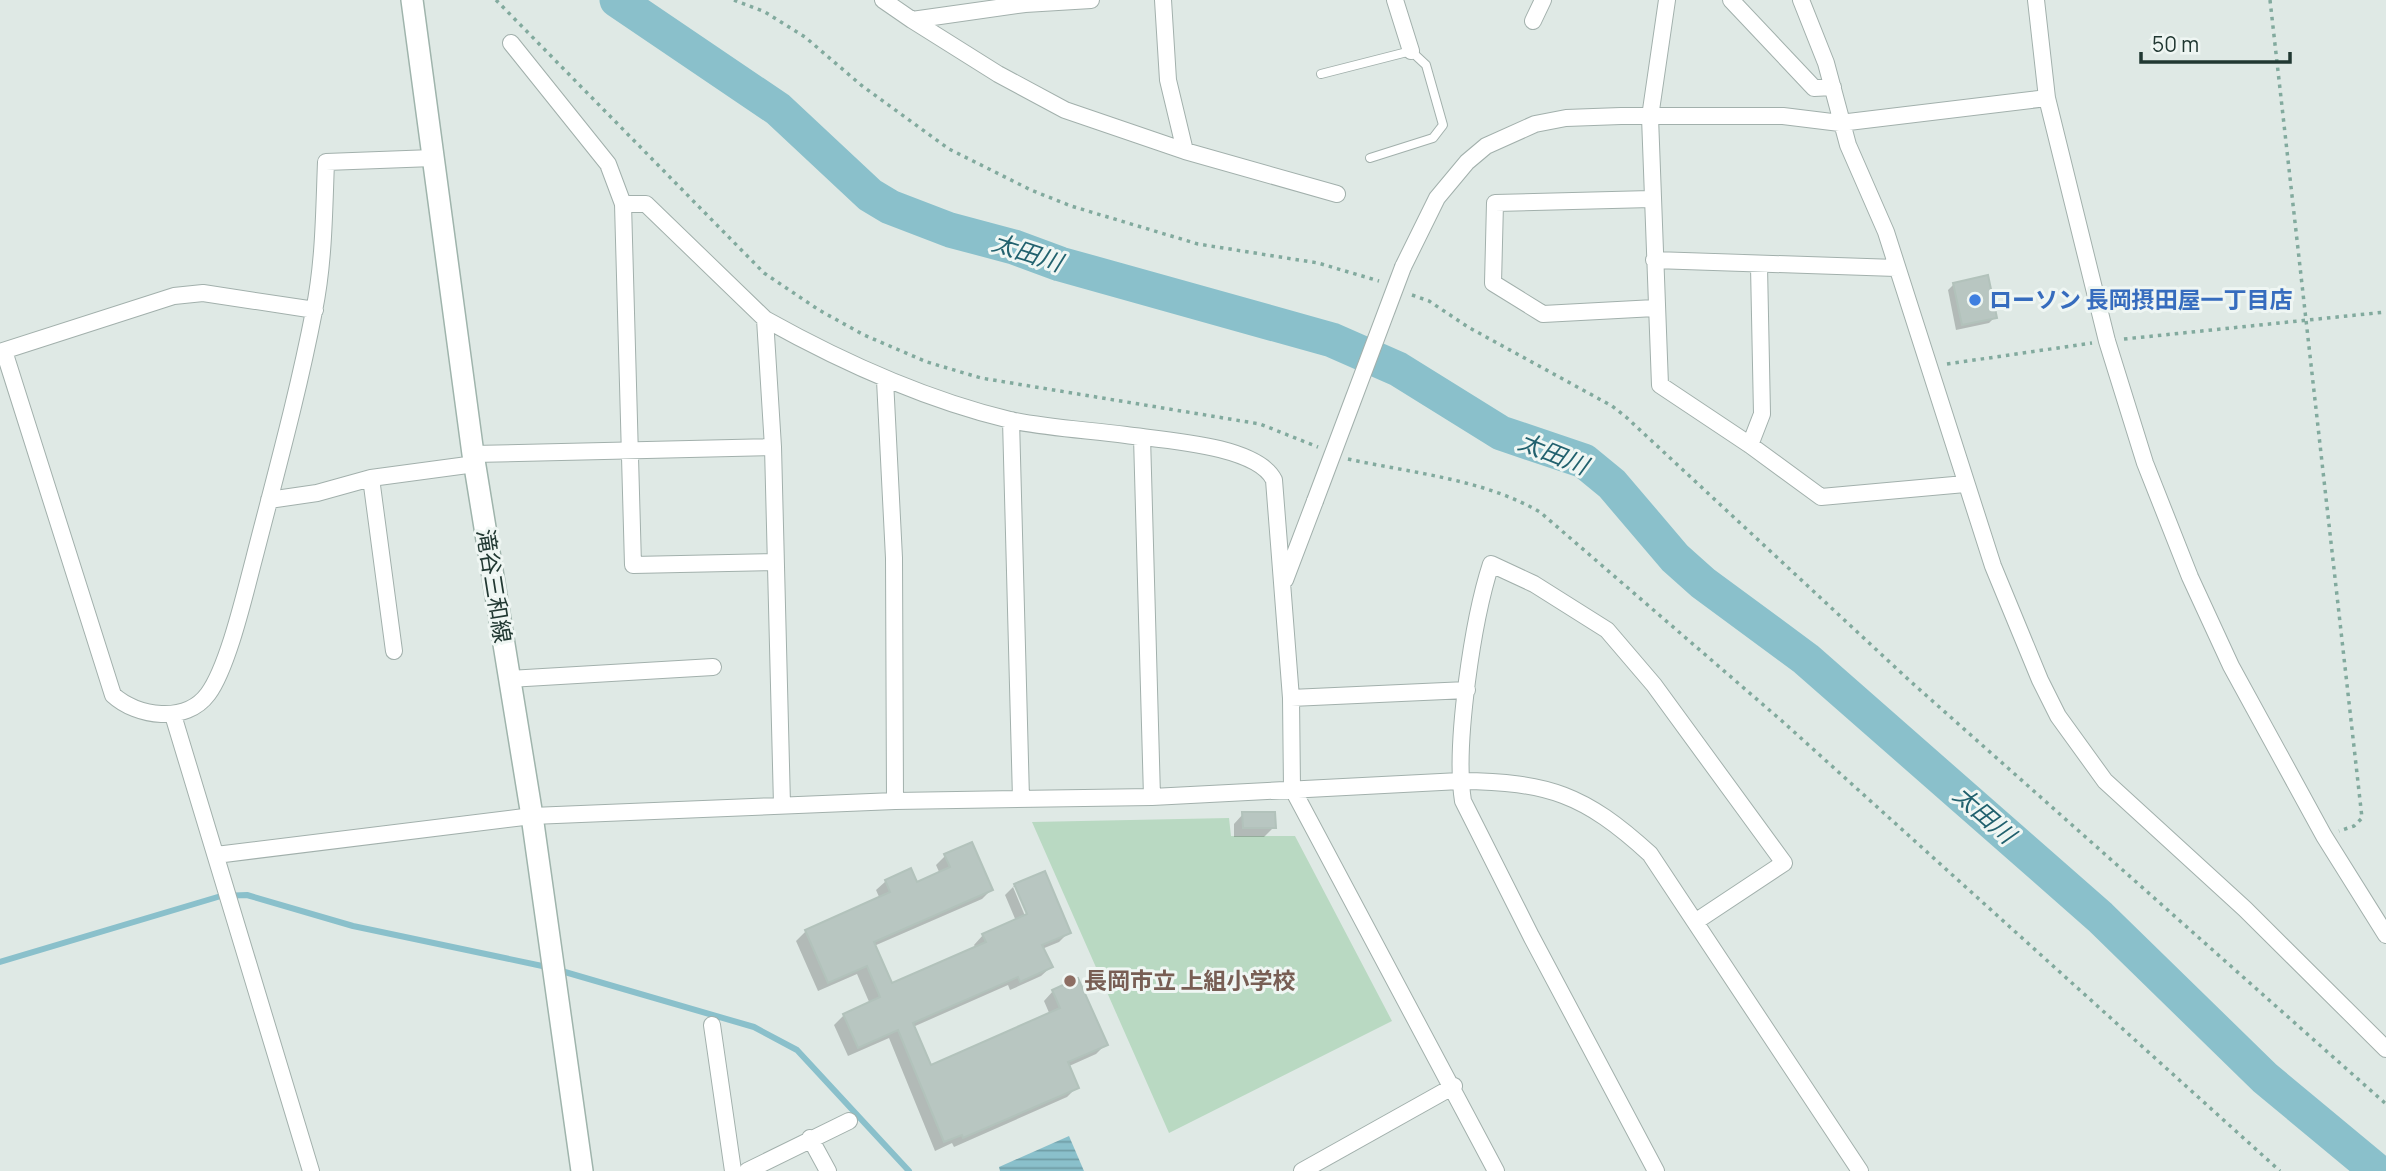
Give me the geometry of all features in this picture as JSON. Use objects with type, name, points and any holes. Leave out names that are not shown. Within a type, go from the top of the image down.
[{"type":"main road","name":"滝谷三和線","points":[[412,0],[474,459],[532,816],[582,1171]]},
{"type":"street","points":[[883,0],[998,74],[1065,110],[1185,151],[1337,194]]},
{"type":"street","points":[[912,20],[1025,4],[1091,0]]},
{"type":"street","points":[[1163,0],[1168,80],[1185,151]]},
{"type":"street","points":[[1395,0],[1411,51]]},
{"type":"street","points":[[1533,21],[1543,0]]},
{"type":"street","points":[[1667,0],[1650,117],[1660,385],[1750,445],[1821,497],[1965,484]]},
{"type":"street","points":[[1731,0],[1814,88],[1833,87]]},
{"type":"street","points":[[1801,0],[1833,87],[1840,123],[1877,210],[1993,566],[2040,680],[2079,748],[2105,782],[2245,909],[2386,1049]]},
{"type":"street","points":[[2036,0],[2047,98],[2107,341],[2145,463],[2190,578],[2231,666],[2324,836],[2386,935]]},
{"type":"street","points":[[511,43],[608,164],[623,204],[633,565],[774,562]]},
{"type":"street","points":[[1283,585],[1403,267],[1437,198],[1467,162],[1486,146],[1535,124],[1566,118],[1783,116],[1840,123],[2047,98]]},
{"type":"street","points":[[315,310],[203,293],[174,296],[2,351],[113,695],[132,710],[173,715],[198,704],[208,694],[216,678],[240,613],[315,310],[324,237],[326,162],[433,158]]},
{"type":"street","points":[[1651,199],[1495,203],[1493,283],[1544,314],[1656,308]]},
{"type":"street","points":[[623,204],[646,204],[765,319],[885,380],[1011,420],[1197,443],[1231,452],[1270,471],[1274,480],[1292,698],[1292,788],[1454,1086],[1496,1171]]},
{"type":"street","points":[[1654,260],[1896,268]]},
{"type":"street","points":[[1750,445],[1762,414],[1759,265]]},
{"type":"street","points":[[765,319],[773,447],[782,805]]},
{"type":"street","points":[[885,380],[894,558],[895,801]]},
{"type":"street","points":[[1011,420],[1021,799]]},
{"type":"street","points":[[1142,437],[1152,797]]},
{"type":"street","points":[[269,500],[474,459],[773,447]]},
{"type":"street","points":[[371,478],[394,651]]},
{"type":"street","points":[[1656,1171],[1531,936],[1463,801],[1460,781],[1467,690],[1483,588],[1491,564],[1544,589],[1607,630],[1654,685],[1784,863],[1695,922]]},
{"type":"street","points":[[509,679],[713,667]]},
{"type":"street","points":[[1292,698],[1467,690]]},
{"type":"street","points":[[173,715],[311,1171]]},
{"type":"street","points":[[216,855],[532,816],[895,801],[1152,797],[1460,781],[1510,782],[1542,787],[1567,794],[1609,818],[1650,855],[1860,1171]]},
{"type":"street","points":[[712,1025],[733,1171]]},
{"type":"street","points":[[1302,1171],[1454,1086]]},
{"type":"street","points":[[747,1171],[849,1121]]},
{"type":"street","points":[[810,1138],[828,1171]]},
{"type":"lane","points":[[1321,74],[1411,51],[1426,65],[1443,125],[1433,138],[1370,158]]},
{"type":"path","points":[[496,0],[764,273],[864,335],[927,362],[981,377],[1260,424],[1322,449]]},
{"type":"path","points":[[734,0],[765,12],[804,37],[879,99],[949,149],[1031,190],[1071,206],[1198,244],[1318,264],[1388,285]]},
{"type":"path","points":[[2270,0],[2362,818],[2354,826],[2324,836]]},
{"type":"path","points":[[1407,294],[1429,301],[1468,327],[1612,406],[1626,417],[1910,681],[2386,1104]]},
{"type":"path","points":[[2305,322],[2386,312]]},
{"type":"path","points":[[1348,459],[1484,488],[1519,500],[1541,512],[1773,713],[2280,1171]]},
{"type":"green space","points":[[1229,818],[1231,836],[1295,836],[1392,1021],[1169,1133],[1032,822]]},
{"type":"water","points":[[1069,1136],[1084,1171],[1000,1171],[999,1167]]},
{"type":"building","name":"ローソン 長岡摂田屋一丁目店","points":[[1988,275],[1997,318],[1962,325],[1953,283]]},
{"type":"building","points":[[1242,812],[1275,812],[1276,828],[1243,828]]},
{"type":"building","points":[[972,842],[993,890],[874,942],[892,983],[986,942],[982,934],[1027,914],[1014,884],[1045,871],[1071,933],[1042,945],[1053,967],[1020,982],[1018,977],[913,1023],[931,1065],[1060,1008],[1052,990],[1078,978],[1108,1045],[1068,1062],[1079,1088],[963,1138],[962,1135],[944,1142],[898,1030],[858,1048],[843,1014],[880,997],[867,966],[828,983],[805,930],[890,892],[885,880],[911,868],[917,882],[950,867],[944,854]]},
{"type":"waterway","name":"太田川","points":[[617,0],[778,109],[870,195],[890,207],[950,230],[1014,247],[1060,264],[1332,340],[1398,369],[1501,433],[1584,461],[1612,484],[1675,558],[1703,583],[1806,659],[2100,917],[2265,1078],[2377,1171]]},
{"type":"waterway","points":[[0,962],[221,896],[247,895],[353,926],[547,967]]},
{"type":"waterway","points":[[558,970],[754,1027],[797,1050],[909,1171]]},
{"type":"place","name":"ローソン 長岡摂田屋一丁目店","points":[[1975,300]]},
{"type":"place","name":"長岡市立 上組小学校","points":[[1070,981]]}]
